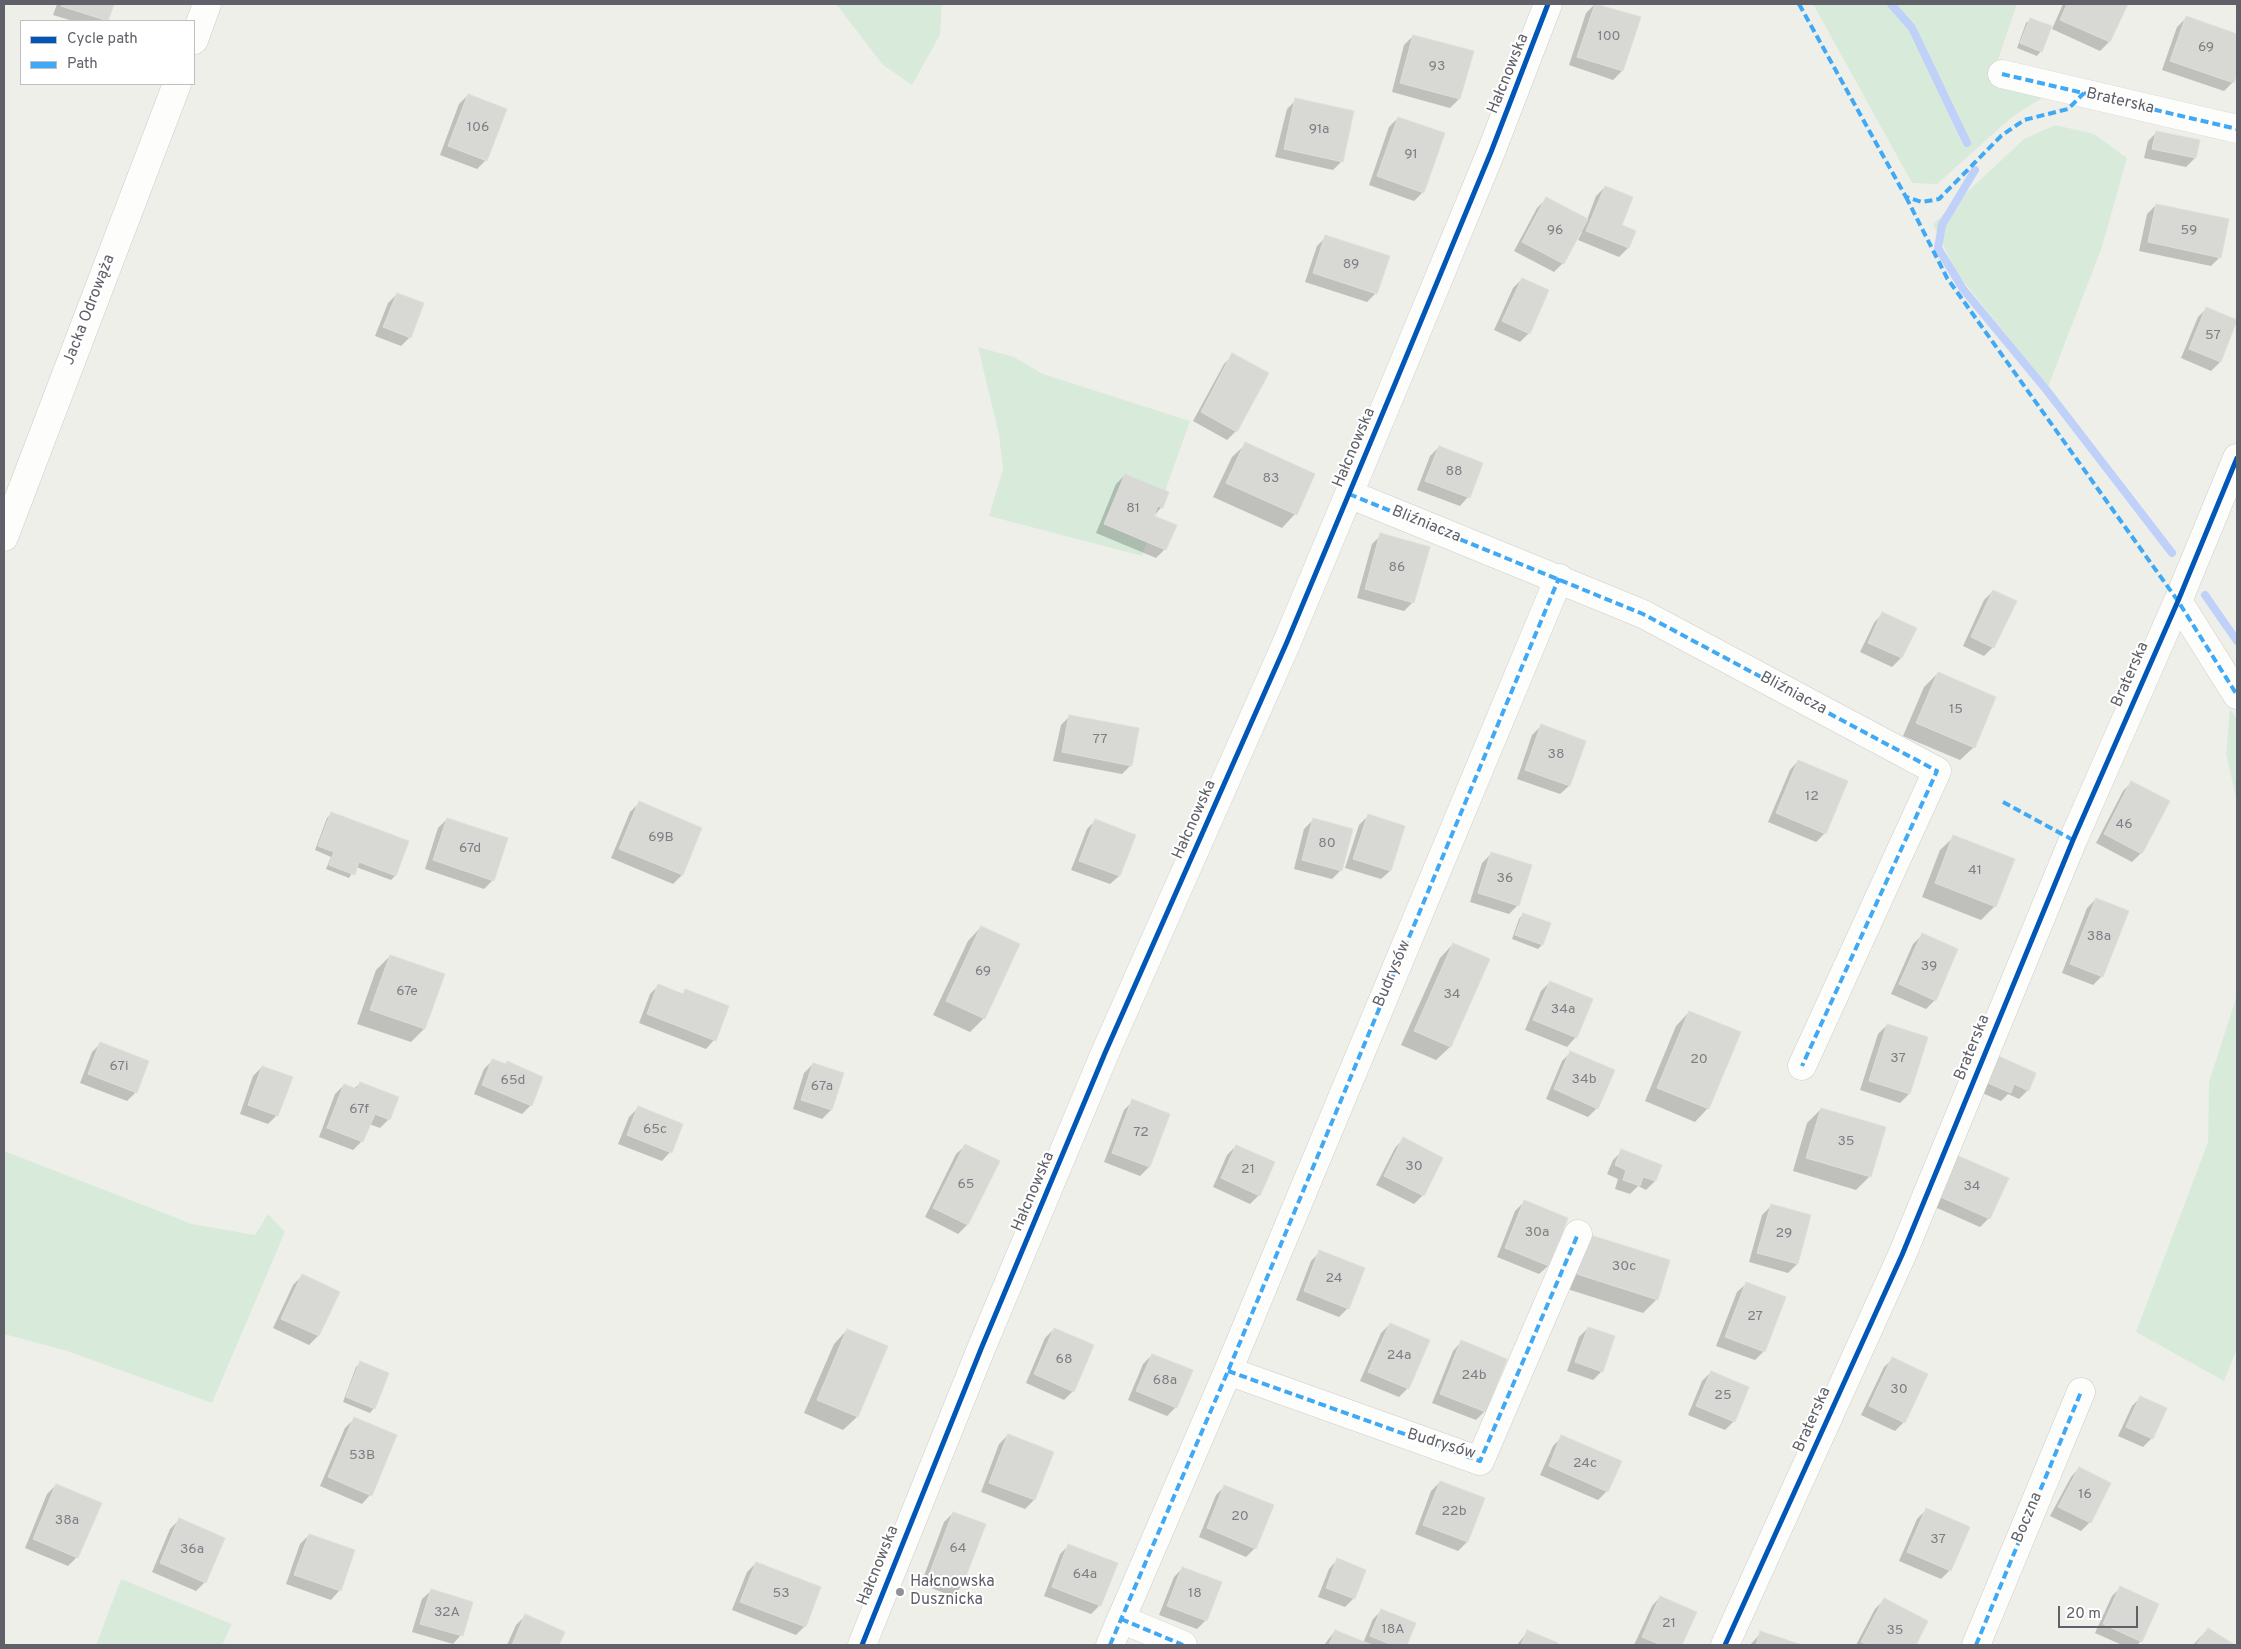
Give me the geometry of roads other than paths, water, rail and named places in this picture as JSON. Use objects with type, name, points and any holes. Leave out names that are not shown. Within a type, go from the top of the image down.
[{"type":"street","points":[[195,37],[208,4]]},
{"type":"street","name":"Hałcnowska","points":[[862,1645],[975,1365],[1098,1069],[1283,651],[1349,494],[1491,152],[1548,4]]},
{"type":"street","name":"Braterska","points":[[2002,74],[2237,129]]},
{"type":"street","name":"Jacka Odrowąża","points":[[4,537],[177,85]]},
{"type":"street","name":"Braterska","points":[[1725,1645],[1902,1255],[2073,840],[2178,601],[2237,458]]},
{"type":"street","name":"Bliźniacza","points":[[1349,494],[1559,578],[1643,614],[1937,771],[1802,1066]]},
{"type":"street","name":"Budrysów","points":[[1110,1645],[1228,1371],[1559,578]]},
{"type":"street","points":[[2178,601],[2237,695]]},
{"type":"street","name":"Budrysów","points":[[1228,1371],[1480,1461],[1578,1234]]},
{"type":"street","name":"Boczna","points":[[1976,1645],[2081,1392]]},
{"type":"street","points":[[1122,1619],[1183,1645]]},
{"type":"waterway","points":[[1891,4],[1912,28],[1967,143]]},
{"type":"waterway","points":[[1975,170],[1942,225],[1938,248],[1963,289],[2048,392],[2172,553]]},
{"type":"waterway","points":[[2205,595],[2237,641]]},
{"type":"place","name":"Hałcnowska Dusznicka","points":[[900,1592]]}]
